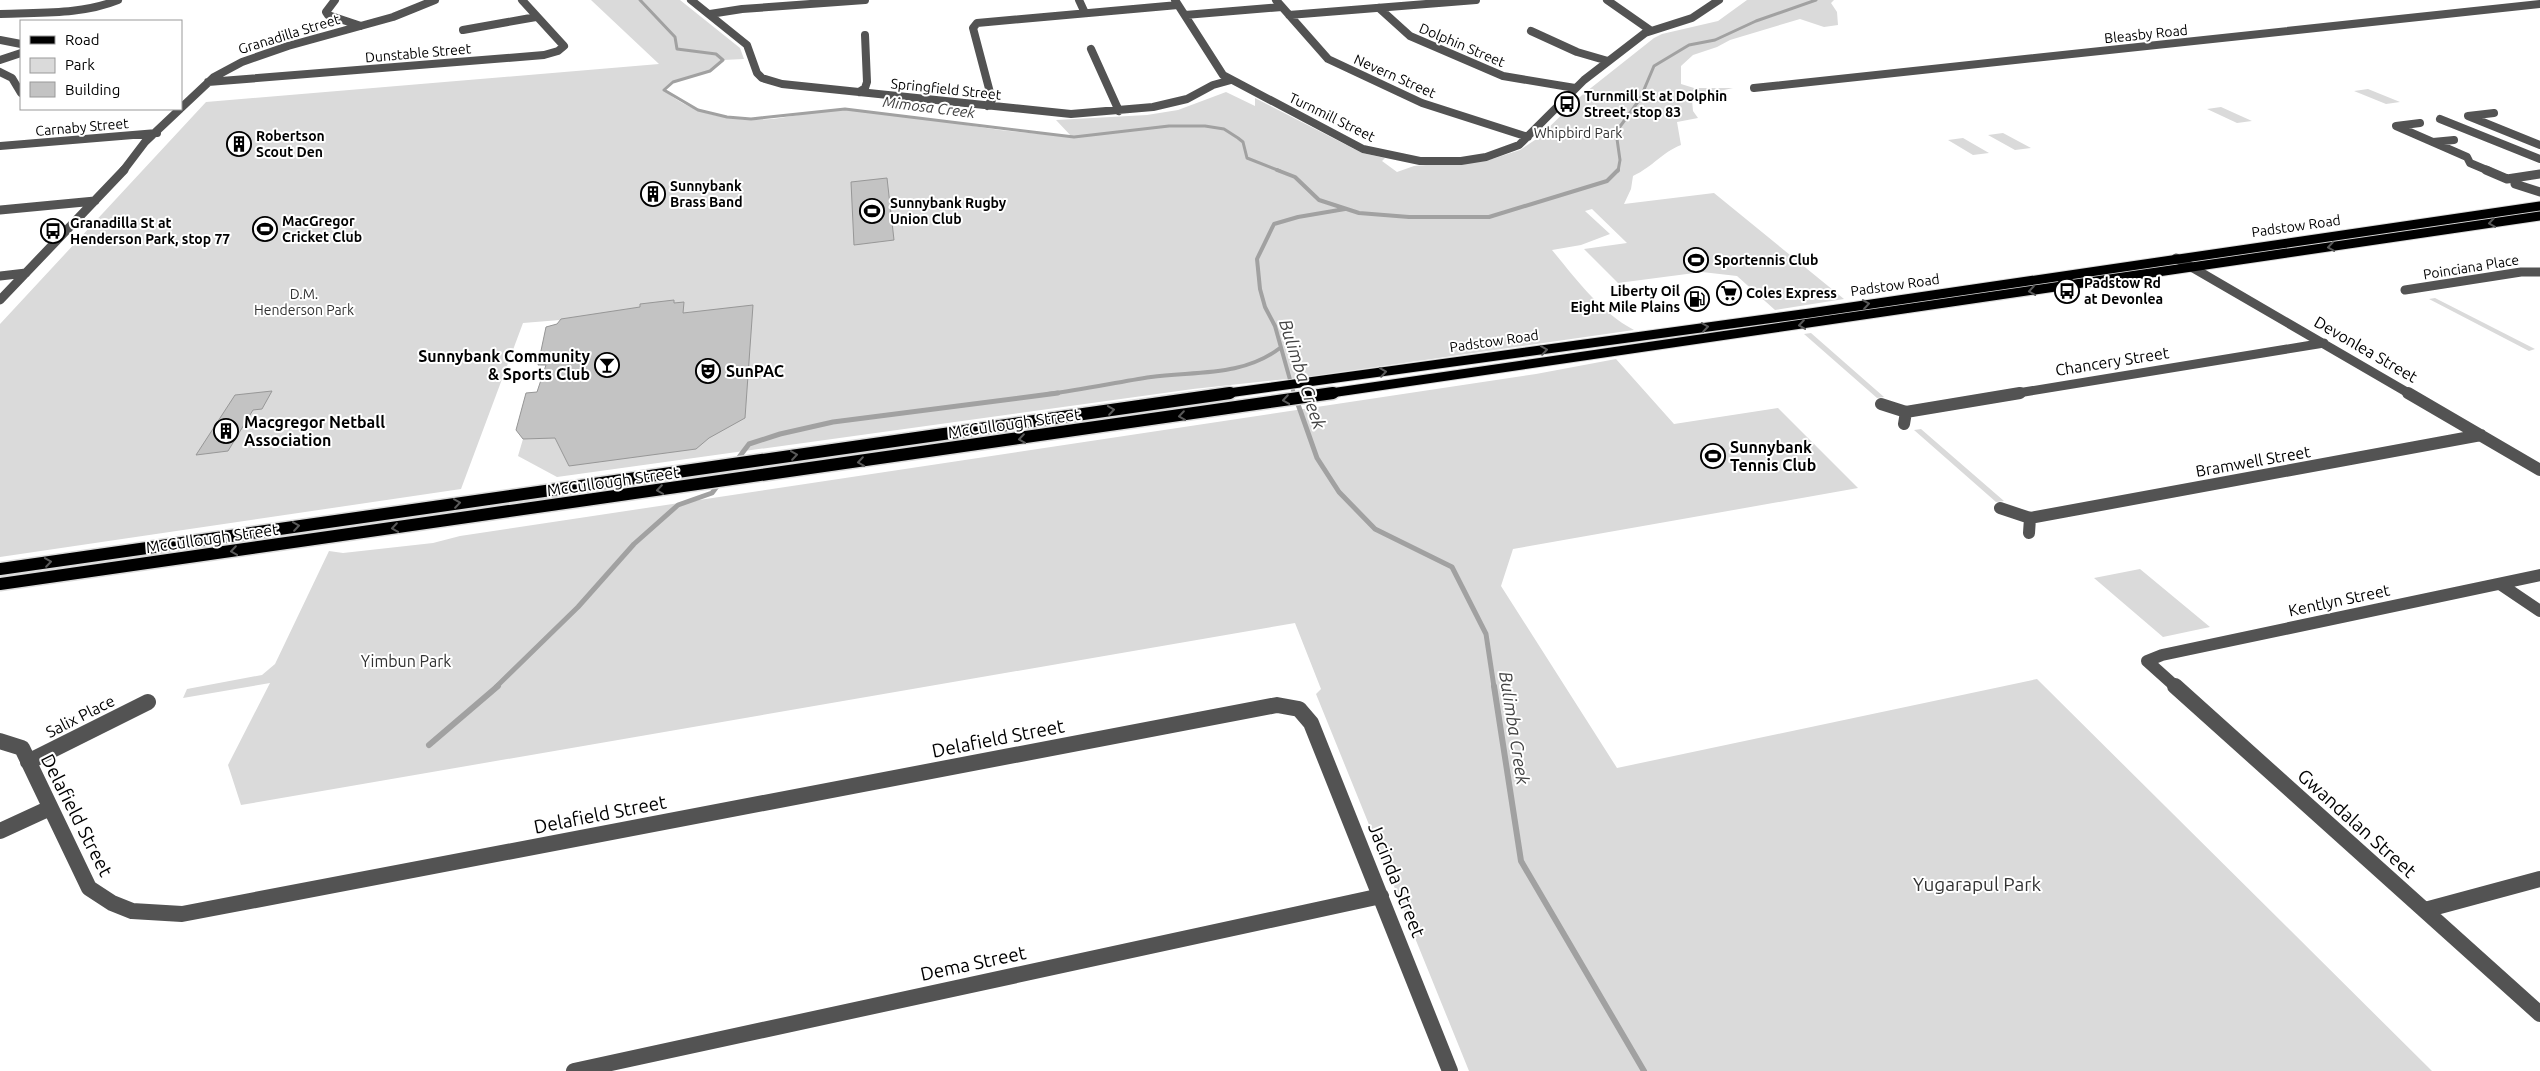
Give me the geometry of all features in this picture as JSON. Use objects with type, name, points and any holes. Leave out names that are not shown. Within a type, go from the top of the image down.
[{"type":"main road","name":"Padstow Road","points":[[1224,394],[1810,313],[2540,206]]},
{"type":"main road","name":"Padstow Road","points":[[1231,408],[2540,216]]},
{"type":"main road","name":"McCullough Street","points":[[0,569],[1224,394]]},
{"type":"main road","name":"McCullough Street","points":[[0,584],[1231,408]]},
{"type":"street","points":[[0,14],[104,6],[118,0]]},
{"type":"street","points":[[335,0],[326,12],[328,15],[361,26]]},
{"type":"street","name":"Granadilla Street","points":[[188,100],[221,72],[256,56],[361,26],[434,0]]},
{"type":"street","name":"Dunstable Street","points":[[208,82],[544,55],[558,51],[564,46],[522,0]]},
{"type":"street","name":"Springfield Street","points":[[690,0],[747,45],[757,73],[762,78],[782,84],[1071,114],[1119,111],[1172,103],[1187,99],[1213,85],[1231,80]]},
{"type":"street","points":[[710,14],[730,10],[866,0]]},
{"type":"street","points":[[1079,0],[1085,13]]},
{"type":"street","name":"Nevern Street","points":[[1276,0],[1321,54],[1328,59],[1429,106],[1528,137]]},
{"type":"street","points":[[1289,15],[1476,0]]},
{"type":"street","points":[[1607,0],[1650,30],[1692,18],[1719,0]]},
{"type":"street","points":[[987,106],[992,100],[974,25],[985,21],[1177,3],[1223,75],[1231,80]]},
{"type":"street","name":"Bleasby Road","points":[[1754,88],[2540,4]]},
{"type":"street","points":[[1185,15],[1282,7]]},
{"type":"street","name":"Dolphin Street","points":[[1379,8],[1410,36],[1503,76],[1575,88]]},
{"type":"street","points":[[463,30],[536,17]]},
{"type":"street","name":"Turnmill Street","points":[[1231,80],[1363,149],[1420,161],[1461,161],[1502,152],[1519,145],[1575,88],[1650,30]]},
{"type":"street","points":[[1531,31],[1577,52],[1608,61]]},
{"type":"street","points":[[859,92],[865,88],[867,82],[865,35]]},
{"type":"street","points":[[0,40],[20,44]]},
{"type":"street","points":[[1091,49],[1119,111]]},
{"type":"street","points":[[0,60],[20,53]]},
{"type":"street","points":[[0,72],[12,78],[19,85]]},
{"type":"street","name":"Granadilla Street","points":[[0,300],[124,170],[154,133],[179,110]]},
{"type":"street","name":"Granadilla Street","points":[[124,170],[137,161],[166,132],[181,110]]},
{"type":"street","points":[[2494,113],[2468,116],[2540,145]]},
{"type":"street","points":[[2456,117],[2396,126],[2467,157],[2470,163],[2507,179],[2540,174]]},
{"type":"street","points":[[2440,119],[2540,159]]},
{"type":"street","name":"Carnaby Street","points":[[0,146],[166,132]]},
{"type":"street","points":[[2433,142],[2454,140]]},
{"type":"street","points":[[2531,141],[2540,140]]},
{"type":"street","points":[[2515,184],[2540,192]]},
{"type":"street","points":[[0,210],[95,201]]},
{"type":"street","name":"Devonlea Street","points":[[2176,258],[2540,470]]},
{"type":"street","name":"Poinciana Place","points":[[2405,290],[2521,272],[2540,272]]},
{"type":"street","points":[[0,276],[26,273]]},
{"type":"street","name":"Chancery Street","points":[[1881,404],[1906,412],[2324,343]]},
{"type":"street","points":[[1904,424],[1906,412]]},
{"type":"street","name":"Bramwell Street","points":[[2000,508],[2030,518],[2480,435]]},
{"type":"street","points":[[2029,533],[2030,518]]},
{"type":"street","name":"Kentlyn Street","points":[[2147,661],[2162,655],[2540,575]]},
{"type":"street","points":[[2500,584],[2540,611]]},
{"type":"street","name":"Gwandalan Street","points":[[2147,661],[2540,1014]]},
{"type":"street","name":"Salix Place","points":[[28,762],[148,702]]},
{"type":"street","name":"Delafield Street","points":[[0,741],[22,748],[89,888],[105,901],[138,914],[182,914],[1277,705],[1299,708]]},
{"type":"street","name":"Jacinda Street","points":[[1299,708],[1311,723],[1450,1071]]},
{"type":"street","points":[[0,831],[50,808]]},
{"type":"street","points":[[2425,910],[2540,878]]},
{"type":"street","name":"Dema Street","points":[[574,1071],[1381,896]]},
{"type":"green space","points":[[591,0],[680,0],[740,48],[744,59],[723,60],[710,71],[673,82],[664,90],[691,107],[722,117],[754,120],[771,119],[823,110],[846,109],[1000,130],[1072,137],[1056,120],[1147,115],[1178,110],[1226,92],[1255,106],[1255,98],[1362,153],[1385,158],[1382,161],[1397,172],[1414,166],[1489,160],[1520,150],[1538,138],[1582,95],[1654,38],[1662,34],[1718,21],[1747,0],[1834,0],[1831,3],[1837,12],[1838,25],[1824,27],[1800,19],[1730,40],[1717,47],[1693,55],[1681,66],[1681,84],[1694,88],[1733,88],[1702,95],[1692,100],[1693,111],[1698,118],[1677,122],[1681,145],[1633,176],[1631,189],[1624,204],[1714,193],[1844,299],[1775,310],[1737,276],[1702,272],[1618,283],[1584,249],[1627,243],[1592,209],[1585,211],[1610,234],[1581,245],[1552,250],[1599,304],[1622,323],[1634,330],[1306,377],[1193,389],[557,477],[518,456],[523,439],[516,430],[526,393],[537,392],[546,365],[538,365],[546,327],[557,324],[560,320],[523,323],[461,489],[0,557],[0,324],[206,102],[659,64]]},
{"type":"green space","points":[[2368,89],[2400,102],[2386,104],[2354,91]]},
{"type":"green space","points":[[2221,107],[2252,121],[2237,123],[2207,109]]},
{"type":"green space","points":[[2003,133],[2031,148],[2015,150],[1988,135]]},
{"type":"green space","points":[[1963,138],[1989,153],[1973,155],[1948,140]]},
{"type":"green space","points":[[2435,298],[2535,349],[2529,351],[2429,299]]},
{"type":"green space","points":[[1811,333],[1884,397],[1877,398],[1804,334]]},
{"type":"green space","points":[[1616,359],[1674,424],[1778,408],[1858,488],[1513,549],[1501,586],[1617,768],[2037,679],[2432,1071],[1469,1071],[1316,694],[1321,689],[1295,623],[241,805],[228,765],[270,683],[183,698],[187,689],[262,675],[275,664],[329,551],[343,553],[433,543],[460,536],[1536,374]]},
{"type":"green space","points":[[1921,429],[2004,501],[1996,502],[1914,430]]},
{"type":"green space","points":[[2140,569],[2210,627],[2163,637],[2094,578]]},
{"type":"building","name":"Sunnybank Rugby Union Club","points":[[887,178],[894,240],[854,245],[851,182]]},
{"type":"building","points":[[674,300],[674,303],[684,302],[683,313],[753,305],[745,418],[709,438],[696,449],[569,466],[555,438],[523,439],[516,430],[526,393],[537,392],[546,365],[538,365],[546,327],[557,324],[561,319],[640,307],[640,304]]},
{"type":"building","name":"Macgregor Netball Association","points":[[272,391],[262,409],[253,410],[228,451],[196,455],[235,395]]},
{"type":"waterway","name":"Mimosa Creek","points":[[640,0],[675,37],[677,49],[716,54],[723,60],[710,71],[673,82],[664,90],[698,110],[727,117],[751,119],[845,109],[1074,137],[1169,126],[1205,126],[1224,129],[1243,142],[1247,158],[1280,171]]},
{"type":"waterway","name":"Bulimba Creek","points":[[1618,171],[1620,160],[1616,132],[1640,99],[1654,66],[1689,45],[1715,40],[1756,21],[1816,0]]},
{"type":"waterway","name":"Bulimba Creek","points":[[1277,170],[1295,177],[1319,200],[1359,213],[1409,217],[1489,217],[1607,181],[1618,170]]},
{"type":"waterway","name":"Bulimba Creek","points":[[1294,394],[1275,326],[1265,307],[1260,289],[1257,259],[1274,224],[1298,217],[1345,209]]},
{"type":"waterway","points":[[1048,394],[1151,377],[1234,368],[1250,364],[1280,348]]},
{"type":"waterway","points":[[496,687],[578,607],[634,544],[678,505],[712,493],[749,444],[780,434],[833,422],[1058,393]]},
{"type":"waterway","name":"Bulimba Creek","points":[[1294,393],[1317,458],[1339,492],[1375,529],[1452,567],[1486,634],[1494,687]]},
{"type":"waterway","points":[[429,745],[498,686]]},
{"type":"waterway","name":"Bulimba Creek","points":[[1494,686],[1521,861],[1644,1071]]},
{"type":"place","name":"Turnmill St at Dolphin Street, stop 83","points":[[1567,104]]},
{"type":"place","name":"Robertson Scout Den","points":[[239,144]]},
{"type":"place","name":"Sunnybank Brass Band","points":[[653,194]]},
{"type":"place","name":"Sunnybank Rugby Union Club","points":[[872,211]]},
{"type":"place","name":"MacGregor Cricket Club","points":[[265,229]]},
{"type":"place","name":"Granadilla St at Henderson Park, stop 77","points":[[53,231]]},
{"type":"place","name":"Sportennis Club","points":[[1696,260]]},
{"type":"place","name":"Padstow Rd at Devonlea","points":[[2067,291]]},
{"type":"place","name":"Coles Express","points":[[1729,293]]},
{"type":"place","name":"Liberty Oil Eight Mile Plains","points":[[1697,299]]},
{"type":"place","name":"Sunnybank Community & Sports Club","points":[[607,365]]},
{"type":"place","name":"SunPAC","points":[[708,371]]},
{"type":"place","name":"Macgregor Netball Association","points":[[226,431]]},
{"type":"place","name":"Sunnybank Tennis Club","points":[[1713,456]]},
{"type":"park label","name":"Whipbird Park","points":[[1578,133]]},
{"type":"park label","name":"D.M. Henderson Park","points":[[304,302]]},
{"type":"park label","name":"Yimbun Park","points":[[406,661]]},
{"type":"park label","name":"Yugarapul Park","points":[[1977,884]]}]
